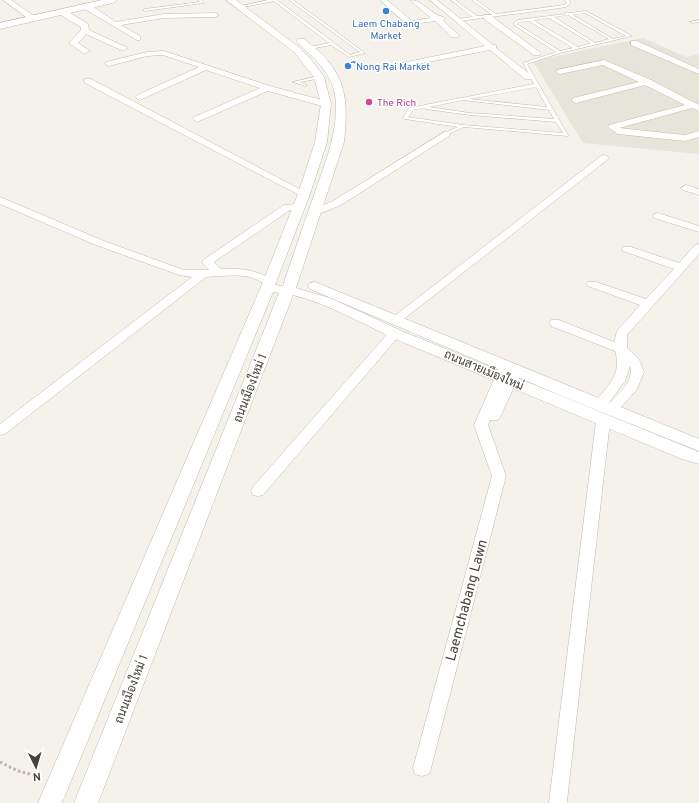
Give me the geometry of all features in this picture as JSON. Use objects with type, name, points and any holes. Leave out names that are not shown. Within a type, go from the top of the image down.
[{"type":"street","points":[[0,5],[8,1],[22,0]]},
{"type":"street","points":[[0,26],[97,0]]},
{"type":"street","points":[[0,22],[62,12],[113,0]]},
{"type":"street","points":[[230,0],[245,4]]},
{"type":"street","points":[[433,0],[493,47],[528,77]]},
{"type":"street","points":[[8,1],[31,17]]},
{"type":"street","points":[[386,2],[409,1],[437,19],[455,35]]},
{"type":"street","points":[[386,2],[410,23],[437,19],[457,19]]},
{"type":"street","name":"ถนนเมืองใหม่ 1","points":[[50,803],[270,283],[304,194],[321,142],[326,104],[318,77],[310,64],[297,50],[255,19],[245,4]]},
{"type":"street","name":"ถนนเมืองใหม่ 1","points":[[86,803],[290,285],[316,212],[338,142],[341,117],[340,93],[333,76],[324,62],[310,48],[245,4]]},
{"type":"street","points":[[86,6],[137,38]]},
{"type":"street","points":[[62,12],[85,26],[85,31]]},
{"type":"street","points":[[114,24],[164,16],[215,15]]},
{"type":"street","points":[[487,17],[537,53]]},
{"type":"street","points":[[85,31],[124,48]]},
{"type":"street","points":[[85,31],[73,43],[86,51]]},
{"type":"street","points":[[634,43],[699,72]]},
{"type":"street","points":[[397,66],[493,47]]},
{"type":"street","points":[[109,64],[147,54],[164,52],[267,88],[326,104]]},
{"type":"street","points":[[560,72],[604,62],[648,82],[696,107]]},
{"type":"street","points":[[140,97],[206,67]]},
{"type":"street","points":[[88,81],[304,194]]},
{"type":"street","points":[[576,100],[648,82]]},
{"type":"street","points":[[197,119],[267,88]]},
{"type":"street","points":[[696,107],[612,127],[618,131],[685,138],[699,134]]},
{"type":"street","points":[[316,212],[337,203],[446,134]]},
{"type":"street","points":[[258,490],[396,327],[604,158]]},
{"type":"street","points":[[686,188],[699,192]]},
{"type":"street","points":[[0,200],[100,243],[183,273],[204,274],[232,272],[254,274],[270,283]]},
{"type":"street","points":[[218,273],[207,262],[288,207],[299,207]]},
{"type":"street","points":[[658,216],[699,229]]},
{"type":"street","points":[[620,349],[619,344],[621,334],[699,247]]},
{"type":"street","points":[[628,249],[680,267]]},
{"type":"street","points":[[0,431],[204,274]]},
{"type":"street","name":"ถนนสายเมืองใหม่","points":[[270,283],[290,285],[304,293],[396,327],[508,374],[605,412],[699,445]]},
{"type":"street","points":[[592,284],[648,304]]},
{"type":"street","points":[[555,324],[620,349],[635,362],[638,372],[632,386],[605,412],[558,801]]},
{"type":"street","name":"Laemchabang Lawn","points":[[422,768],[499,476],[485,433],[508,374]]},
{"type":"street","name":"ถนนสายเมืองใหม่","points":[[605,412],[688,455],[699,458]]},
{"type":"lane","points":[[145,10],[202,3],[200,0]]},
{"type":"lane","points":[[245,4],[274,0],[349,56],[363,53],[291,0]]},
{"type":"lane","points":[[453,0],[477,18]]},
{"type":"lane","points":[[474,0],[495,16]]},
{"type":"lane","points":[[565,6],[569,3],[567,0]]},
{"type":"lane","points":[[457,19],[487,17],[565,6],[577,13]]},
{"type":"lane","points":[[557,7],[613,40]]},
{"type":"lane","points":[[537,85],[411,109],[405,118],[463,126],[566,135],[525,63],[559,52],[630,36],[586,12],[518,21],[515,24],[559,52]]},
{"type":"lane","points":[[550,17],[595,44]]},
{"type":"lane","points":[[530,20],[577,48]]},
{"type":"lane","points":[[692,22],[699,21]]},
{"type":"lane","points":[[310,48],[332,44]]},
{"type":"lane","points":[[305,85],[296,82],[318,77]]},
{"type":"lane","points":[[459,100],[550,109]]},
{"type":"lane","points":[[420,107],[470,114],[558,122]]},
{"type":"lane","points":[[446,134],[463,126]]},
{"type":"path","points":[[0,762],[18,771],[59,782]]},
{"type":"shaded area","points":[[643,38],[686,57],[699,54],[699,154],[583,143],[533,61]]},
{"type":"place","name":"Laem Chabang Market","points":[[386,11]]},
{"type":"place","name":"ืNong Rai Market","points":[[348,66]]},
{"type":"place","name":"The Rich","points":[[369,102]]}]
